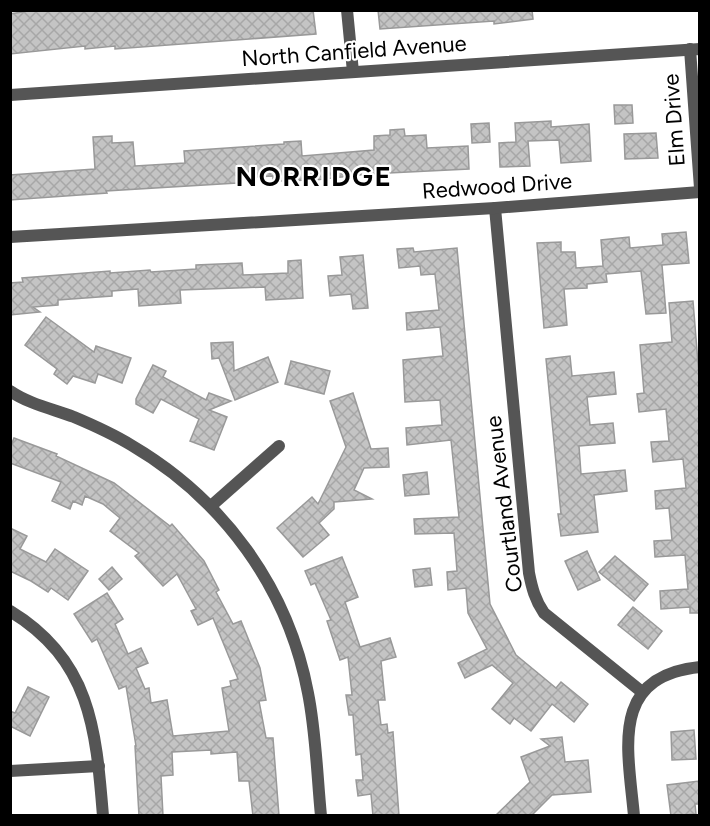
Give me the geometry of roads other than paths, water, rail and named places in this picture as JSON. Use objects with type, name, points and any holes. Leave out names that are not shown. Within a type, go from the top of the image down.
[{"type":"street","points":[[347,10],[353,72]]},
{"type":"street","name":"North Canfield Avenue","points":[[10,95],[694,49]]},
{"type":"street","name":"Elm Drive","points":[[694,49],[699,190]]},
{"type":"street","name":"Redwood Drive","points":[[10,237],[495,208],[699,190]]},
{"type":"street","name":"Courtland Avenue","points":[[495,208],[532,589],[544,613],[642,692]]},
{"type":"street","points":[[10,392],[20,398],[75,418],[131,445],[185,482],[234,531],[254,560],[286,621],[298,655],[308,694],[321,816]]},
{"type":"street","points":[[211,506],[279,446]]},
{"type":"street","points":[[10,611],[35,628],[73,674],[90,715],[99,766],[103,816]]},
{"type":"street","points":[[634,816],[627,742],[634,708],[642,692],[653,681],[682,669],[699,668]]},
{"type":"street","points":[[10,771],[99,766]]},
{"type":"district","name":"NORRIDGE","points":[[314,176]]}]
